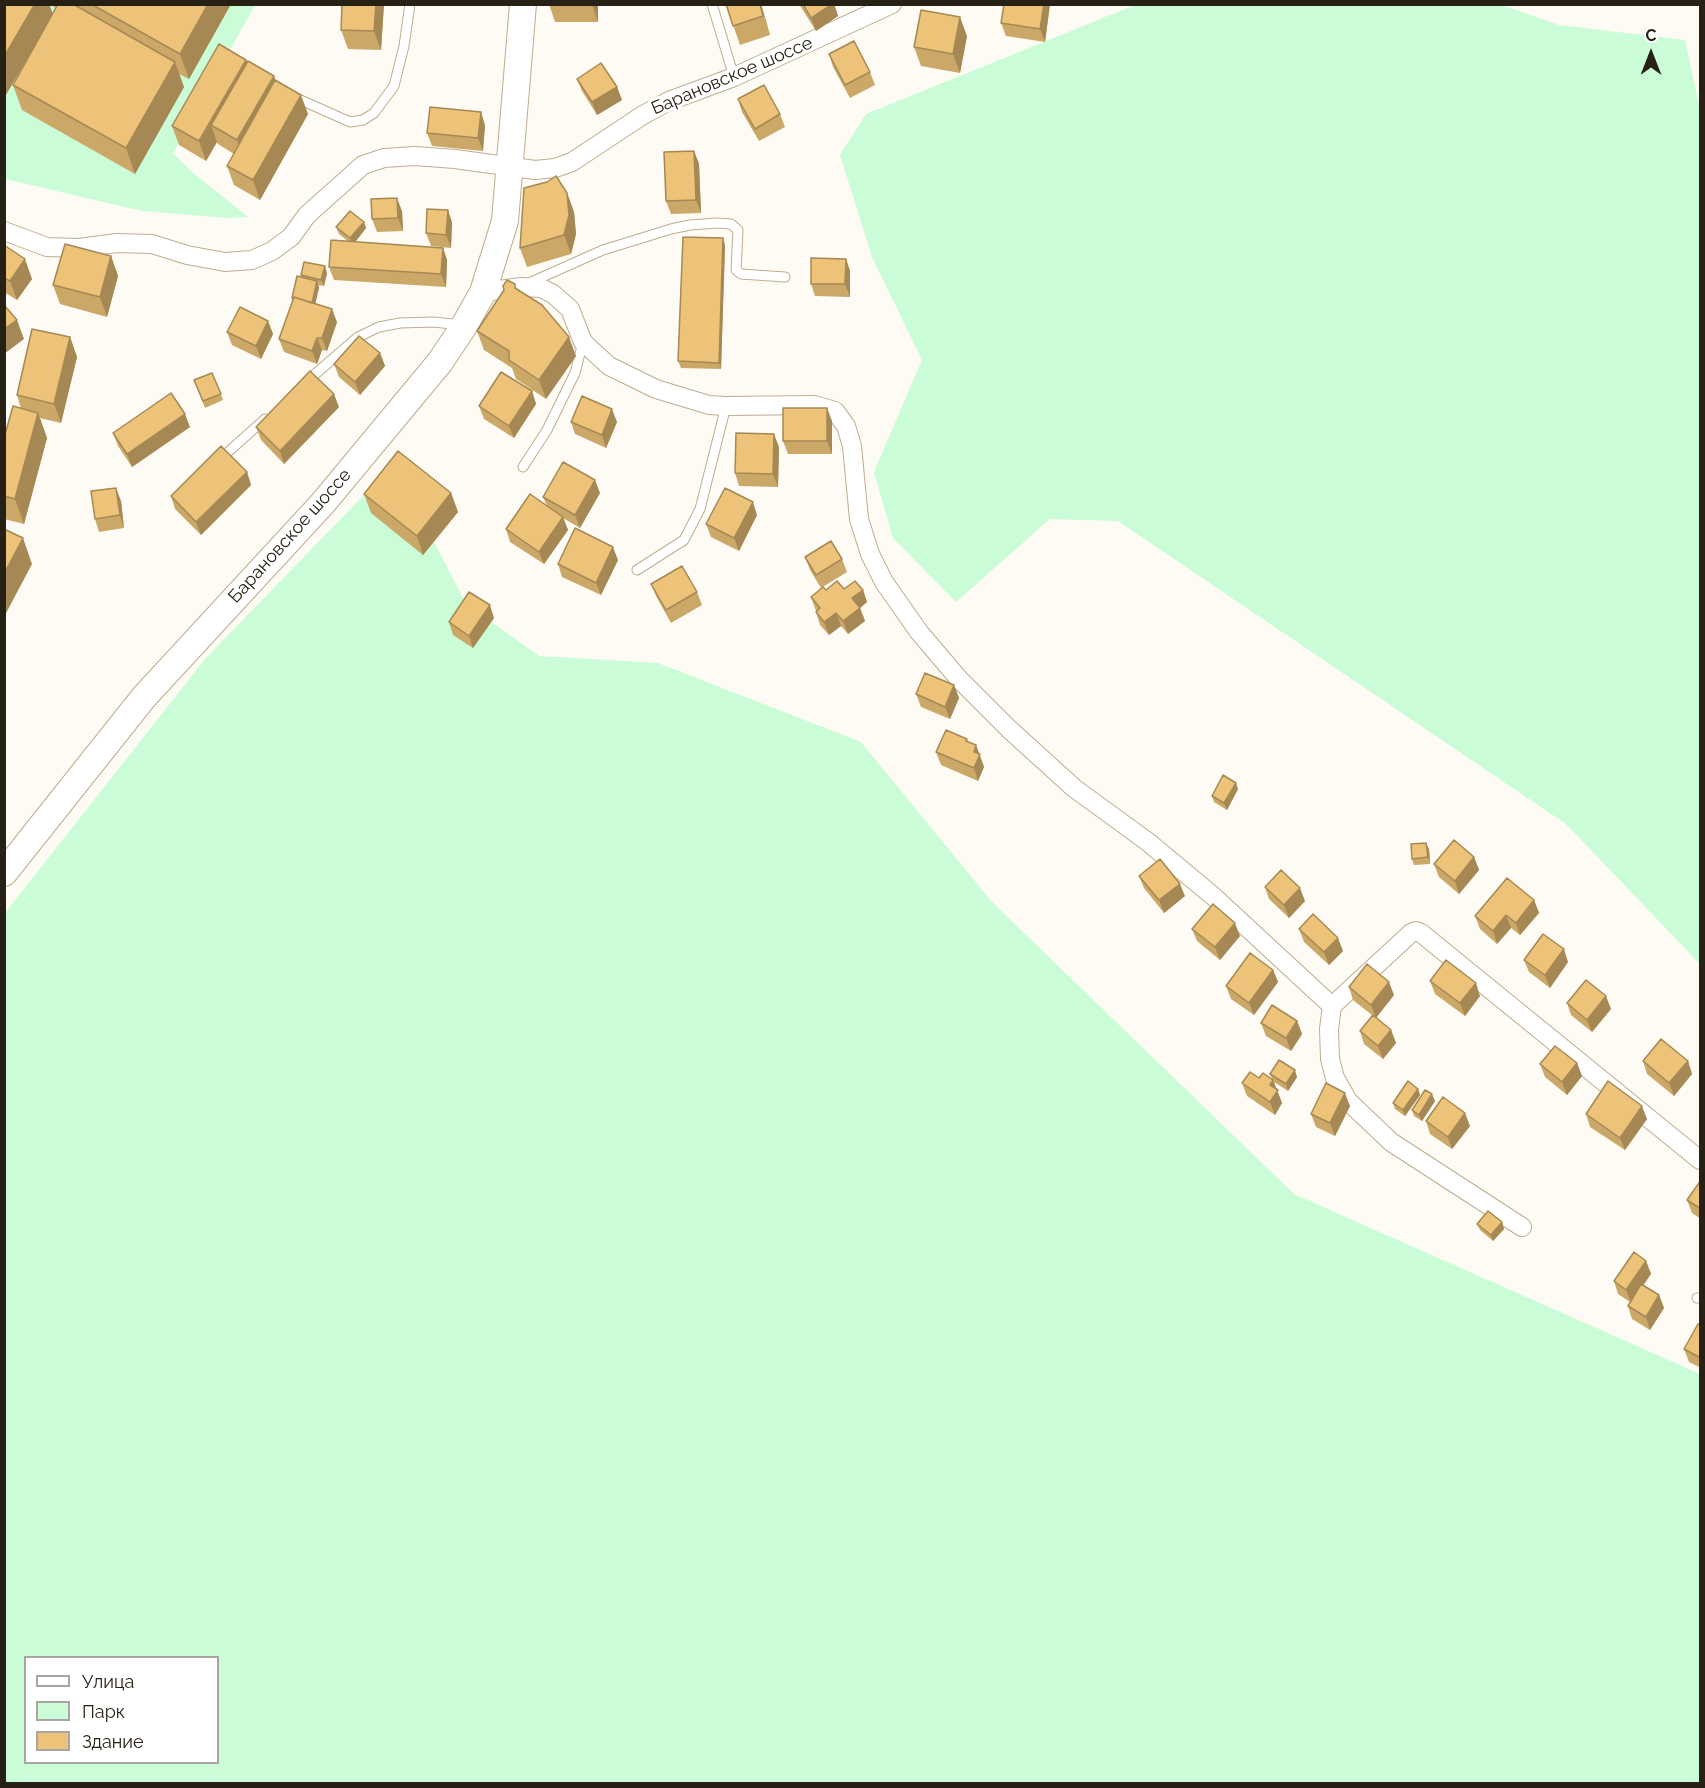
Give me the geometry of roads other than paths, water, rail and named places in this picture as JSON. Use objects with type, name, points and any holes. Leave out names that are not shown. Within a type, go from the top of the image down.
[{"type":"main road","name":"Барановское шоссе","points":[[4,873],[144,697],[323,503],[440,362],[464,326],[483,292],[505,221],[523,4]]},
{"type":"street","name":"Барановское шоссе","points":[[4,231],[47,247],[79,248],[117,243],[152,244],[187,255],[225,262],[252,260],[272,251],[291,237],[307,215],[363,165],[384,158],[415,156],[535,170],[555,168],[573,162],[643,115],[669,101],[734,77],[892,4]]},
{"type":"street","points":[[483,292],[522,287],[541,288],[552,294],[570,309],[583,342],[609,366],[656,389],[709,405],[814,405],[835,411],[846,426],[852,446],[859,519],[870,554],[884,582],[919,632],[959,679],[1009,729],[1074,788],[1148,842],[1213,896],[1332,1006]]},
{"type":"street","points":[[1522,1227],[1391,1142],[1348,1101],[1335,1078],[1330,1059],[1329,1029],[1332,1006],[1411,933],[1416,931],[1701,1160]]},
{"type":"lane","points":[[281,92],[350,122],[363,120],[374,113],[394,86],[404,46],[410,4]]},
{"type":"lane","points":[[712,4],[734,77]]},
{"type":"lane","points":[[522,287],[603,250],[671,229],[717,223],[731,224],[738,231],[736,270],[741,274],[785,276]]},
{"type":"lane","points":[[295,392],[358,337],[379,327],[400,322],[464,326]]},
{"type":"lane","points":[[523,467],[547,430],[575,373],[583,342]]},
{"type":"lane","points":[[637,570],[684,540],[700,509],[726,406]]},
{"type":"lane","points":[[209,470],[270,415]]}]
